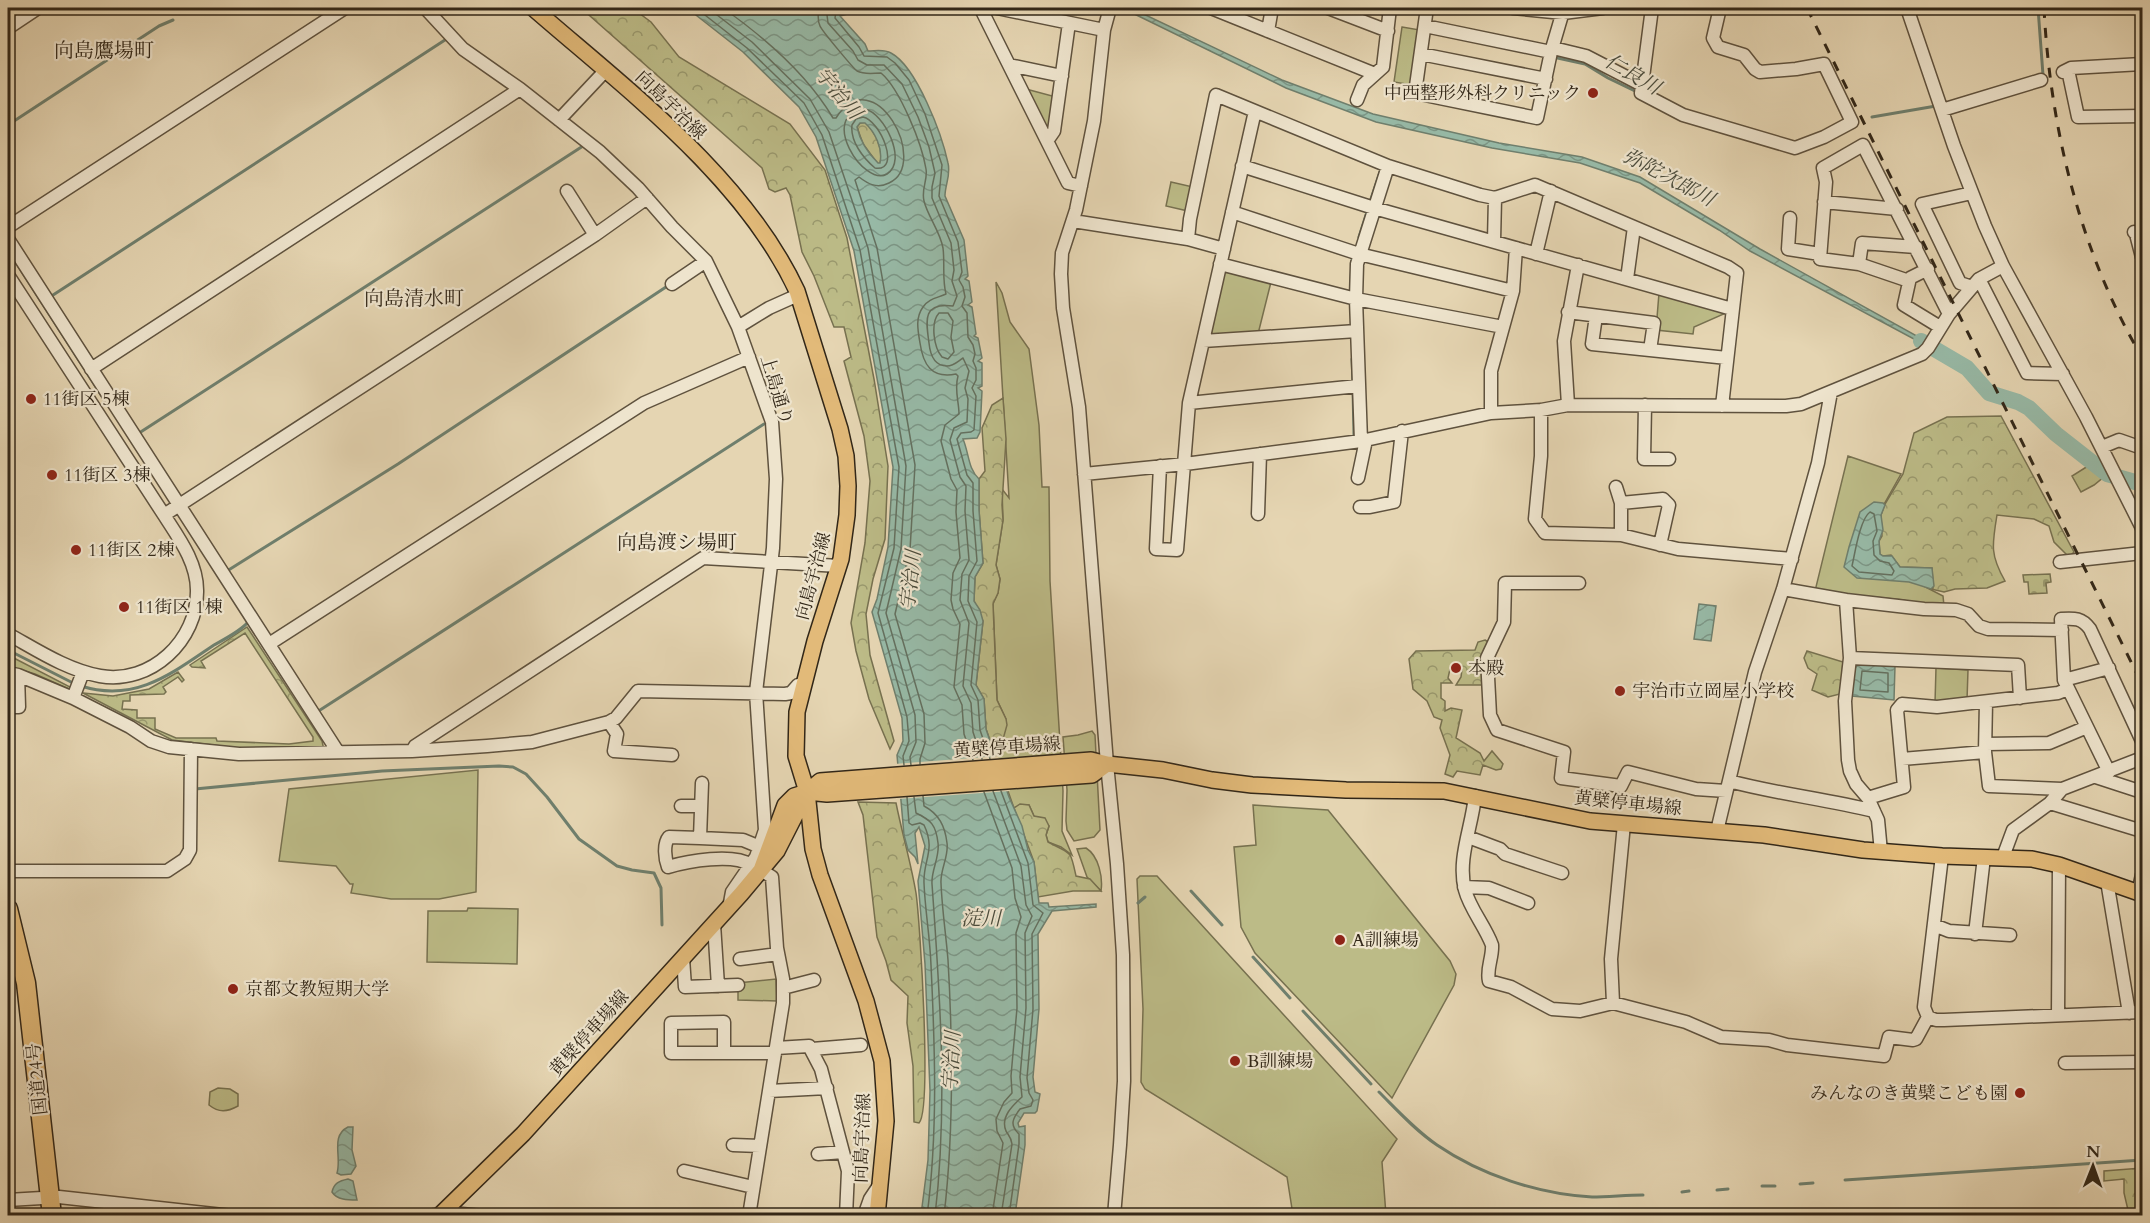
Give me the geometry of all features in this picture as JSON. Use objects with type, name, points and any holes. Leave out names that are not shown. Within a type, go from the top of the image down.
[{"type":"highway","name":"国道24号","points":[[8,909],[26,983],[51,1207]]},
{"type":"main road","name":"向島宇治線","points":[[533,8],[674,132],[727,188],[765,237],[789,274],[798,295],[832,402],[846,456],[845,539],[797,712],[796,756],[816,789],[810,829],[813,849],[825,892],[866,1001],[882,1061],[886,1121],[877,1215]]},
{"type":"main road","name":"黄檗停車場線","points":[[436,1215],[523,1134],[729,908],[756,868],[785,805],[794,796],[816,789],[1092,775],[1099,766],[1162,770],[1252,785],[1346,790],[1438,790],[1569,817],[1624,824],[1717,831],[1881,852],[2032,859],[2059,865],[2140,893]]},
{"type":"main road","name":"黄檗停車場線","points":[[756,868],[777,851],[788,826],[816,789]]},
{"type":"main road","points":[[788,826],[799,824],[810,829]]},
{"type":"street","points":[[8,28],[38,8]]},
{"type":"street","points":[[8,227],[345,8]]},
{"type":"street","name":"上島通り","points":[[425,8],[463,50],[520,89],[600,152],[647,198],[706,261],[738,327],[772,422],[776,479],[771,563],[756,692],[765,830],[756,868]]},
{"type":"street","points":[[997,8],[1104,30]]},
{"type":"street","points":[[1110,8],[1104,30],[1094,121],[1073,221],[1062,253],[1062,296],[1077,397],[1084,474],[1099,766],[1117,864],[1124,1018],[1122,1124],[1114,1215]]},
{"type":"street","points":[[1211,8],[1231,11],[1268,31],[1375,74]]},
{"type":"street","points":[[1268,31],[1272,8]]},
{"type":"street","points":[[1328,8],[1388,31]]},
{"type":"street","points":[[1357,100],[1363,85],[1383,67],[1390,8]]},
{"type":"street","points":[[1427,8],[1415,93],[1537,118],[1551,54],[1564,10]]},
{"type":"street","points":[[1513,8],[1564,10],[1603,8]]},
{"type":"street","points":[[1652,8],[1641,93],[1683,115],[1795,148],[1824,137],[1852,122],[1824,64],[1760,72],[1743,56],[1718,47],[1713,38],[1720,8]]},
{"type":"street","points":[[1907,8],[1972,193],[2003,266],[2114,469],[2142,528]]},
{"type":"street","points":[[983,9],[1068,183],[1081,186]]},
{"type":"street","points":[[1047,141],[1054,131],[1068,23]]},
{"type":"street","points":[[1424,29],[1551,54],[1586,56],[1642,85]]},
{"type":"street","points":[[1421,54],[1546,79]]},
{"type":"street","points":[[2142,64],[2065,71],[2078,117],[2142,116]]},
{"type":"street","points":[[1009,65],[1062,76]]},
{"type":"street","points":[[559,120],[606,70]]},
{"type":"street","points":[[1940,106],[2041,80]]},
{"type":"street","points":[[91,369],[520,89]]},
{"type":"street","points":[[1188,239],[1190,219],[1216,95],[1388,166],[1495,198],[1535,184],[1728,267],[1737,273],[1722,406]]},
{"type":"street","points":[[1160,466],[1156,549],[1177,550],[1189,403],[1255,111]]},
{"type":"street","points":[[1910,281],[1859,264],[1820,259],[1826,182],[1822,168],[1863,145],[1950,314]]},
{"type":"street","points":[[1242,166],[1370,206],[1732,309]]},
{"type":"street","points":[[1358,478],[1363,440],[1354,387],[1352,298],[1355,252],[1370,206],[1388,166]]},
{"type":"street","points":[[567,191],[595,235]]},
{"type":"street","points":[[1536,254],[1551,191]]},
{"type":"street","points":[[1972,193],[1922,204],[1960,284],[1975,283]]},
{"type":"street","points":[[173,508],[595,235],[647,198]]},
{"type":"street","points":[[1494,241],[1495,198]]},
{"type":"street","points":[[1824,202],[1897,209]]},
{"type":"street","points":[[1232,212],[1355,252],[1513,291]]},
{"type":"street","points":[[1790,218],[1788,249],[1820,254]]},
{"type":"street","points":[[1073,221],[1188,239],[1224,249]]},
{"type":"street","points":[[1627,279],[1634,227]]},
{"type":"street","points":[[2134,232],[2142,257]]},
{"type":"street","points":[[8,239],[135,436],[173,508],[194,573],[197,590],[194,613],[188,631],[166,658],[150,668],[117,677],[102,676],[78,686],[13,674],[19,707],[8,707]]},
{"type":"street","points":[[1859,264],[1862,243],[1916,247]]},
{"type":"street","points":[[1491,413],[1491,371],[1513,291],[1516,248]]},
{"type":"street","points":[[672,284],[706,261]]},
{"type":"street","points":[[1220,264],[1352,298],[1503,327]]},
{"type":"street","points":[[1568,405],[1564,341],[1578,265]]},
{"type":"street","points":[[1084,474],[1185,464],[1363,440],[1491,413],[1541,410],[1568,405],[1801,404],[1922,354],[1975,283],[2003,266]]},
{"type":"street","points":[[1928,269],[1910,278],[1904,304],[1940,327]]},
{"type":"street","points":[[8,275],[173,508],[224,573],[338,752]]},
{"type":"street","points":[[1975,283],[2027,372],[2063,374]]},
{"type":"street","points":[[738,327],[798,295]]},
{"type":"street","points":[[1568,312],[1654,323],[1650,350]]},
{"type":"street","points":[[1596,316],[1592,344],[1727,358]]},
{"type":"street","points":[[1203,341],[1353,331]]},
{"type":"street","points":[[269,644],[644,403],[749,357]]},
{"type":"street","points":[[1189,403],[1354,387]]},
{"type":"street","points":[[1717,831],[1755,672],[1783,589],[1818,463],[1831,392]]},
{"type":"street","points":[[1645,405],[1644,459],[1669,459]]},
{"type":"street","points":[[1541,410],[1541,456],[1535,519],[1545,533],[1621,535],[1694,551],[1792,559]]},
{"type":"street","points":[[1360,507],[1394,502],[1402,432]]},
{"type":"street","points":[[2102,447],[2119,440],[2142,448]]},
{"type":"street","points":[[1258,514],[1260,454]]},
{"type":"street","points":[[1616,487],[1621,503],[1621,535]]},
{"type":"street","points":[[1621,503],[1663,499],[1669,505],[1660,545]]},
{"type":"street","points":[[2060,561],[2142,553]]},
{"type":"street","points":[[412,751],[415,746],[703,558],[839,566]]},
{"type":"street","points":[[1579,584],[1505,583],[1504,622],[1487,658],[1491,715],[1497,730],[1564,752],[1560,778],[1621,786],[1629,772],[1696,789],[1728,786],[1765,790],[1838,802],[1874,811]]},
{"type":"street","points":[[1783,589],[1846,600],[1963,611],[1979,626],[1988,629],[2062,630]]},
{"type":"street","points":[[1846,600],[1850,658],[1845,700],[1848,760],[1856,784],[1868,798],[1878,820],[1881,852]]},
{"type":"street","points":[[2109,772],[2066,685],[2061,619],[2077,618],[2085,622],[2090,629],[2142,741]]},
{"type":"street","points":[[8,634],[151,741],[169,747],[239,754],[412,751],[532,742],[609,722],[616,718],[638,691],[785,694],[791,693],[798,685],[804,686]]},
{"type":"street","points":[[1850,658],[2018,665],[2020,698]]},
{"type":"street","points":[[1868,798],[1904,787],[1897,711],[1902,704],[1937,707],[2020,698],[2066,685],[2109,668]]},
{"type":"street","points":[[1986,702],[1989,786],[2062,789],[2142,758]]},
{"type":"street","points":[[609,722],[617,734],[614,751],[672,755]]},
{"type":"street","points":[[1902,759],[1986,748],[2049,743],[2087,727]]},
{"type":"street","points":[[8,871],[167,871],[185,859],[190,850],[191,749]]},
{"type":"street","points":[[2096,777],[2142,792]]},
{"type":"street","points":[[700,838],[702,783]]},
{"type":"street","points":[[2003,856],[2013,830],[2050,803],[2062,789]]},
{"type":"street","points":[[1475,796],[1464,857],[1464,887],[1492,945],[1487,975],[1489,981],[1511,987],[1552,1009],[1580,1011],[1613,1003],[1686,1022],[1721,1037],[1769,1040],[1787,1045],[1884,1056],[1889,1037],[1917,1039],[1928,1017]]},
{"type":"street","points":[[2050,803],[2142,831]]},
{"type":"street","points":[[681,806],[701,806]]},
{"type":"street","points":[[1613,1003],[1611,959],[1624,824]]},
{"type":"street","points":[[748,1215],[756,1146],[769,1091],[773,1052],[783,1003],[783,988],[775,954],[772,877],[746,862],[728,860],[683,862],[668,867],[665,860],[666,841],[669,837],[743,840],[760,847]]},
{"type":"street","points":[[1468,837],[1500,849],[1505,854],[1562,873]]},
{"type":"street","points":[[1942,856],[1924,1007],[1928,1017],[1944,1020],[2142,1012]]},
{"type":"street","points":[[1975,934],[1984,857]]},
{"type":"street","points":[[2058,1015],[2059,865]]},
{"type":"street","points":[[2140,893],[2142,875]]},
{"type":"street","points":[[2107,881],[2129,1013]]},
{"type":"street","points":[[1464,887],[1488,888],[1528,903]]},
{"type":"street","points":[[714,924],[718,986]]},
{"type":"street","points":[[1934,925],[1949,931],[2010,935]]},
{"type":"street","points":[[741,959],[775,954]]},
{"type":"street","points":[[683,958],[685,987],[738,986]]},
{"type":"street","points":[[783,988],[814,980]]},
{"type":"street","points":[[723,1053],[724,1022],[671,1023],[671,1053],[723,1053],[773,1052],[809,1046],[812,1049],[861,1045]]},
{"type":"street","points":[[812,1049],[827,1088],[848,1171],[846,1215]]},
{"type":"street","points":[[2065,1063],[2142,1062]]},
{"type":"street","points":[[769,1091],[827,1088]]},
{"type":"street","points":[[733,1145],[756,1146]]},
{"type":"street","points":[[818,1154],[843,1152]]},
{"type":"street","points":[[684,1171],[750,1187]]},
{"type":"street","points":[[864,1215],[870,1199],[880,1184]]},
{"type":"street","points":[[8,1200],[51,1207],[64,1197],[148,1211],[232,1215]]},
{"type":"street","points":[[436,1215],[483,1215]]},
{"type":"green space","points":[[581,8],[632,8],[651,22],[679,57],[790,124],[825,170],[847,238],[888,466],[885,539],[873,579],[866,614],[870,655],[894,741],[890,749],[869,699],[851,623],[865,543],[870,481],[864,436],[844,361],[851,357],[844,327],[834,327],[802,252],[790,195],[786,188],[775,192],[769,189],[762,168]]},
{"type":"green space","points":[[1402,27],[1420,30],[1412,85],[1394,82]]},
{"type":"green space","points":[[1026,89],[1056,97],[1051,129],[1044,129]]},
{"type":"green space","points":[[865,122],[880,147],[881,158],[878,164],[863,144],[857,127],[860,123]]},
{"type":"green space","points":[[1171,182],[1193,187],[1188,211],[1166,206]]},
{"type":"green space","points":[[1225,271],[1271,282],[1258,334],[1214,337],[1211,333]]},
{"type":"green space","points":[[996,282],[1002,293],[1010,322],[1029,349],[1039,425],[1042,487],[1049,487],[1050,581],[1063,791],[1062,831],[1072,855],[1048,842],[1046,835],[1049,826],[1034,816],[1029,805],[1014,808],[992,746],[1002,743],[1006,719],[997,700],[993,603],[998,593],[1000,579],[996,565],[1003,520],[1002,489],[1009,498]]},
{"type":"green space","points":[[1659,293],[1726,313],[1694,327],[1693,334],[1656,330]]},
{"type":"green space","points":[[1003,398],[1006,439],[1003,520],[996,565],[1000,579],[998,593],[993,604],[997,700],[1007,725],[1002,743],[992,746],[986,729],[984,699],[976,685],[983,621],[974,601],[975,577],[983,563],[979,510],[979,479],[985,471],[982,428],[992,405]]},
{"type":"green space","points":[[2001,416],[2074,552],[2069,557],[2054,542],[2049,526],[2034,519],[1997,515],[1993,550],[2005,581],[1987,588],[1955,589],[1944,592],[1931,589],[1933,588],[1932,568],[1900,567],[1891,555],[1880,554],[1881,515],[1885,504],[1903,474],[1914,433],[1947,417]]},
{"type":"green space","points":[[1848,456],[1901,474],[1878,515],[1877,562],[1943,596],[1944,606],[1815,591]]},
{"type":"green space","points":[[2088,466],[2105,476],[2081,492],[2072,476]]},
{"type":"green space","points":[[2050,574],[2051,582],[2046,583],[2047,593],[2029,594],[2028,582],[2024,582],[2023,575]]},
{"type":"green space","points":[[247,627],[322,741],[324,750],[238,748],[172,740],[83,693],[113,696],[149,689],[178,672],[184,680],[182,682],[178,677],[163,687],[166,692],[164,694],[130,695],[130,701],[123,701],[122,709],[137,710],[137,718],[155,718],[155,729],[176,738],[216,738],[217,741],[289,744],[313,741],[313,737],[245,633],[201,661],[205,668],[190,665]]},
{"type":"green space","points":[[1485,640],[1490,643],[1485,685],[1456,685],[1461,677],[1462,669],[1450,669],[1448,678],[1452,683],[1441,683],[1441,698],[1445,701],[1445,711],[1451,708],[1462,710],[1456,738],[1480,753],[1484,761],[1492,751],[1503,764],[1501,769],[1496,770],[1483,765],[1480,775],[1457,771],[1453,777],[1445,774],[1450,755],[1440,728],[1442,720],[1434,717],[1427,701],[1413,689],[1409,659],[1416,651],[1475,650],[1478,642]]},
{"type":"green space","points":[[1807,651],[1843,662],[1840,694],[1828,697],[1812,690],[1817,674],[1808,668],[1804,658]]},
{"type":"green space","points":[[8,655],[72,688],[69,689],[35,674],[8,666]]},
{"type":"green space","points":[[1936,668],[1968,670],[1967,700],[1935,703]]},
{"type":"green space","points":[[1092,731],[1095,735],[1100,830],[1094,837],[1074,841],[1067,830],[1066,821],[1067,790],[1063,737]]},
{"type":"green space","points":[[478,770],[476,892],[439,899],[391,899],[351,893],[353,884],[350,884],[336,866],[279,861],[289,789]]},
{"type":"green space","points":[[858,802],[896,803],[914,882],[920,939],[925,1052],[923,1111],[919,1123],[914,1122],[913,1066],[907,1023],[908,996],[891,980],[877,937],[863,815]]},
{"type":"green space","points":[[1020,804],[1029,805],[1034,816],[1045,818],[1049,826],[1046,835],[1048,842],[1069,853],[1076,876],[1090,879],[1101,891],[1073,891],[1038,897],[1034,862],[1014,808]]},
{"type":"green space","name":"A訓練場","points":[[1253,805],[1328,810],[1450,961],[1456,974],[1454,985],[1392,1098],[1255,953],[1241,927],[1234,847],[1256,845]]},
{"type":"green space","points":[[1086,848],[1094,856],[1099,868],[1101,891],[1087,877],[1077,849]]},
{"type":"green space","name":"B訓練場","points":[[1140,876],[1157,876],[1397,1139],[1382,1162],[1386,1215],[1293,1215],[1287,1177],[1145,1089],[1141,1082],[1143,1009],[1137,879]]},
{"type":"green space","points":[[468,908],[518,909],[517,964],[427,962],[428,911],[467,911]]},
{"type":"green space","points":[[776,979],[777,1001],[738,1000],[738,983]]},
{"type":"green space","points":[[218,1088],[230,1089],[238,1094],[238,1106],[223,1111],[209,1105],[210,1092]]},
{"type":"green space","points":[[2142,1168],[2142,1178],[2137,1179],[2138,1201],[2135,1211],[2128,1210],[2124,1179],[2104,1181],[2104,1171]]},
{"type":"water","name":"淀川","points":[[687,8],[870,8],[840,16],[865,44],[868,51],[891,53],[910,72],[927,103],[948,163],[949,172],[945,196],[964,240],[968,276],[965,279],[969,281],[972,302],[968,305],[972,307],[976,334],[974,336],[978,338],[982,358],[978,361],[982,363],[982,386],[978,388],[982,391],[980,432],[977,438],[963,439],[971,466],[979,479],[983,563],[975,577],[974,601],[983,621],[976,685],[984,699],[986,729],[1034,862],[1039,903],[1048,903],[1049,907],[1096,904],[1096,907],[1052,911],[1038,934],[1039,1009],[1033,1077],[1035,1092],[1040,1094],[1037,1111],[1024,1113],[1018,1123],[1019,1127],[1025,1126],[1025,1145],[1015,1215],[921,1215],[928,1160],[930,1091],[925,964],[918,881],[925,846],[919,827],[915,833],[918,864],[908,850],[904,835],[897,755],[903,741],[902,718],[872,612],[888,547],[893,467],[854,251],[816,137],[799,107],[743,52]],"holes":[[[860,123],[865,123],[877,141],[881,157],[880,163],[871,155],[860,137],[857,127]]]},
{"type":"water","points":[[1122,8],[1131,8],[1282,80],[1373,114],[1499,143],[1582,157],[1640,177],[1760,249],[1942,350],[1940,353],[1750,251],[1640,183],[1580,163],[1492,148],[1376,122],[1286,88]]},
{"type":"water","points":[[1874,502],[1885,505],[1881,515],[1883,530],[1879,541],[1880,554],[1892,556],[1900,567],[1932,568],[1934,586],[1931,589],[1909,582],[1857,578],[1844,567],[1860,512]]},
{"type":"water","points":[[1699,604],[1716,606],[1711,641],[1694,639]]},
{"type":"water","points":[[1859,664],[1895,666],[1894,700],[1852,696],[1855,668]]},
{"type":"water","points":[[348,1127],[353,1127],[352,1150],[356,1166],[351,1174],[341,1175],[337,1173],[338,1141],[339,1136]]},
{"type":"water","points":[[348,1179],[353,1181],[357,1200],[346,1200],[332,1192],[337,1183]]},
{"type":"pier","points":[[998,756],[1010,791],[898,799],[894,764]]},
{"type":"waterway","name":"仁良川","points":[[2038,8],[2043,75],[2040,76]]},
{"type":"waterway","points":[[8,125],[159,26],[173,20]]},
{"type":"waterway","points":[[50,297],[448,38]]},
{"type":"waterway","name":"仁良川","points":[[1553,57],[1585,64],[1637,92]]},
{"type":"waterway","name":"仁良川","points":[[1872,117],[1936,106]]},
{"type":"waterway","points":[[136,435],[583,146]]},
{"type":"waterway","points":[[1370,202],[1380,172]]},
{"type":"waterway","points":[[1359,237],[1368,209]]},
{"type":"waterway","points":[[8,250],[109,407]]},
{"type":"waterway","points":[[1351,283],[1352,260]]},
{"type":"waterway","points":[[227,571],[398,464],[669,285]]},
{"type":"waterway","name":"弥陀次郎川","points":[[1921,341],[1967,368],[1989,393],[2029,408],[2056,434],[2107,474],[2142,484]]},
{"type":"waterway","points":[[1352,359],[1353,382]]},
{"type":"waterway","points":[[1353,389],[1354,435]]},
{"type":"waterway","points":[[317,712],[764,424]]},
{"type":"waterway","points":[[81,686],[119,691],[152,683],[183,666],[238,631],[248,622]]},
{"type":"waterway","points":[[8,650],[75,684]]},
{"type":"waterway","points":[[195,789],[382,771],[513,767],[526,774],[579,839],[617,866],[654,873],[661,888],[662,925]]},
{"type":"waterway","points":[[1191,891],[1222,925]]},
{"type":"waterway","points":[[1138,903],[1145,897]]},
{"type":"waterway","points":[[1253,957],[1290,998]]},
{"type":"waterway","points":[[1303,1011],[1371,1084]]},
{"type":"waterway","points":[[1379,1092],[1406,1120],[1429,1139],[1454,1156],[1491,1174],[1531,1187],[1572,1195],[1592,1197],[1643,1195]]},
{"type":"waterway","points":[[1845,1180],[2142,1160]]},
{"type":"waterway","points":[[1800,1184],[1813,1183]]},
{"type":"waterway","points":[[1762,1186],[1775,1186]]},
{"type":"waterway","points":[[1717,1190],[1728,1189]]},
{"type":"waterway","points":[[1682,1192],[1689,1191]]},
{"type":"railway","points":[[1807,8],[2142,684]]},
{"type":"railway","points":[[2044,8],[2053,98],[2072,188],[2101,275],[2142,357]]},
{"type":"place","name":"中西整形外科クリニック","points":[[1593,93]]},
{"type":"place","name":"11街区 5棟","points":[[31,399]]},
{"type":"place","name":"11街区 3棟","points":[[52,475]]},
{"type":"place","name":"11街区 2棟","points":[[76,550]]},
{"type":"place","name":"11街区 1棟","points":[[124,607]]},
{"type":"place","name":"本殿","points":[[1456,668]]},
{"type":"place","name":"宇治市立岡屋小学校","points":[[1620,691]]},
{"type":"place","name":"A訓練場","points":[[1340,940]]},
{"type":"place","name":"京都文教短期大学","points":[[233,989]]},
{"type":"place","name":"B訓練場","points":[[1235,1061]]},
{"type":"place","name":"みんなのき黄檗こども園","points":[[2020,1093]]},
{"type":"district","name":"向島鷹場町","points":[[104,50]]},
{"type":"district","name":"向島清水町","points":[[414,298]]},
{"type":"district","name":"向島渡シ場町","points":[[677,542]]},
{"type":"water label","name":"宇治川","points":[[839,93]]},
{"type":"water label","name":"宇治川","points":[[910,580]]},
{"type":"water label","name":"宇治川","points":[[951,1061]]}]
